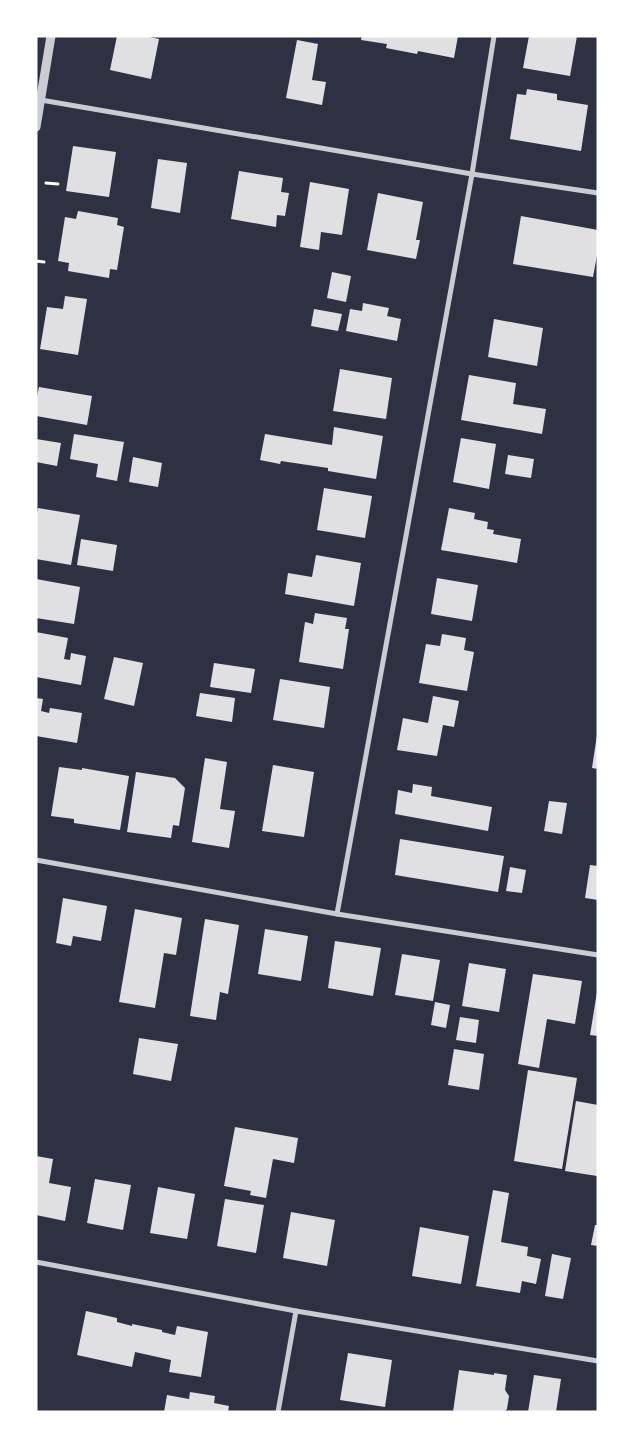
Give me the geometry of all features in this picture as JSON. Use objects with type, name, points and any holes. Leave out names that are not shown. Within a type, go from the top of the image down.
[{"type":"street","points":[[337,914],[472,174],[494,36]]},
{"type":"street","points":[[36,127],[50,37]]},
{"type":"street","points":[[41,100],[472,174],[598,193]]},
{"type":"street","points":[[36,860],[337,914],[598,955]]},
{"type":"street","points":[[36,1262],[296,1311],[598,1361]]},
{"type":"street","points":[[278,1412],[296,1311]]},
{"type":"path","points":[[46,183],[58,184]]},
{"type":"path","points":[[36,261],[44,262]]},
{"type":"building","points":[[117,36],[145,36],[159,39],[151,79],[110,70]]},
{"type":"building","points":[[362,36],[458,36],[454,58],[418,51],[417,54],[386,48],[387,44],[361,40]]},
{"type":"building","points":[[529,36],[577,36],[570,76],[523,68]]},
{"type":"building","points":[[297,40],[318,44],[312,80],[326,82],[322,105],[286,98]]},
{"type":"building","points":[[527,89],[557,94],[557,100],[588,105],[581,151],[510,139],[517,94],[526,95]]},
{"type":"building","points":[[73,146],[116,152],[109,197],[66,191]]},
{"type":"building","points":[[158,159],[187,163],[180,213],[151,208]]},
{"type":"building","points":[[239,171],[283,178],[281,192],[289,193],[285,216],[277,215],[276,227],[231,219]]},
{"type":"building","points":[[310,182],[349,189],[342,235],[321,232],[319,250],[300,247]]},
{"type":"building","points":[[378,193],[423,202],[416,240],[420,240],[416,259],[367,250]]},
{"type":"building","points":[[78,211],[118,218],[117,225],[124,227],[117,270],[110,269],[109,278],[68,271],[69,263],[58,261],[65,217],[76,219]]},
{"type":"building","points":[[521,216],[598,230],[598,250],[593,277],[513,264]]},
{"type":"building","points":[[332,272],[351,276],[346,302],[327,298]]},
{"type":"building","points":[[65,296],[87,299],[78,355],[40,349],[47,307],[63,309]]},
{"type":"building","points":[[363,303],[389,308],[387,316],[401,319],[397,341],[346,331],[350,309],[362,311]]},
{"type":"building","points":[[314,309],[342,314],[338,331],[311,326]]},
{"type":"building","points":[[494,319],[543,328],[537,366],[488,357]]},
{"type":"building","points":[[340,369],[392,378],[386,419],[333,411]]},
{"type":"building","points":[[469,375],[516,383],[513,404],[546,409],[542,434],[461,420]]},
{"type":"building","points":[[39,387],[92,396],[87,425],[36,416],[36,401]]},
{"type":"building","points":[[334,427],[383,436],[376,479],[328,471],[328,468],[281,461],[280,464],[260,460],[265,434],[332,445]]},
{"type":"building","points":[[74,434],[124,442],[117,481],[96,477],[98,464],[70,459]]},
{"type":"building","points":[[461,438],[496,444],[489,489],[453,482]]},
{"type":"building","points":[[36,439],[61,443],[57,466],[36,462]]},
{"type":"building","points":[[508,455],[534,459],[531,478],[505,474]]},
{"type":"building","points":[[133,457],[162,463],[158,487],[129,482]]},
{"type":"building","points":[[324,488],[372,496],[365,538],[317,530]]},
{"type":"building","points":[[38,508],[80,515],[71,565],[36,559],[36,518]]},
{"type":"building","points":[[449,508],[475,513],[474,519],[488,522],[487,529],[494,530],[493,534],[521,539],[517,563],[441,550]]},
{"type":"building","points":[[81,539],[117,545],[113,571],[77,565]]},
{"type":"building","points":[[316,555],[361,563],[354,606],[285,594],[288,573],[312,577]]},
{"type":"building","points":[[437,578],[478,585],[472,621],[431,614]]},
{"type":"building","points":[[36,579],[80,587],[74,624],[36,618]]},
{"type":"building","points":[[315,613],[347,618],[345,629],[349,629],[343,669],[299,662],[305,622],[313,624]]},
{"type":"building","points":[[36,632],[68,638],[64,659],[70,660],[71,653],[86,656],[81,685],[36,677]]},
{"type":"building","points":[[442,634],[466,638],[464,650],[474,652],[467,691],[419,683],[426,644],[440,646]]},
{"type":"building","points":[[114,657],[143,663],[134,706],[104,699]]},
{"type":"building","points":[[214,663],[255,669],[251,693],[210,687]]},
{"type":"building","points":[[280,679],[330,687],[324,728],[273,720]]},
{"type":"building","points":[[200,693],[235,698],[232,722],[196,716]]},
{"type":"building","points":[[433,696],[459,701],[454,727],[443,725],[437,756],[397,750],[403,718],[428,723]]},
{"type":"building","points":[[36,698],[43,699],[41,711],[49,713],[50,708],[82,713],[77,743],[36,736]]},
{"type":"building","points":[[598,735],[598,769],[592,768]]},
{"type":"building","points":[[205,758],[227,762],[220,809],[235,811],[229,848],[192,842]]},
{"type":"building","points":[[273,765],[314,772],[304,837],[262,831]]},
{"type":"building","points":[[59,767],[82,770],[82,768],[129,776],[120,830],[74,823],[74,819],[51,816]]},
{"type":"building","points":[[136,772],[175,778],[185,788],[179,826],[173,825],[171,838],[127,832]]},
{"type":"building","points":[[413,784],[432,787],[431,796],[492,807],[488,831],[395,814],[398,790],[412,793]]},
{"type":"building","points":[[549,801],[567,803],[562,834],[544,831]]},
{"type":"building","points":[[400,839],[504,856],[498,892],[395,875]]},
{"type":"building","points":[[590,865],[598,866],[598,900],[585,898]]},
{"type":"building","points":[[510,867],[526,870],[522,893],[506,891]]},
{"type":"building","points":[[63,898],[107,906],[101,941],[73,936],[71,946],[56,943]]},
{"type":"building","points":[[135,909],[182,918],[176,955],[164,953],[155,1008],[119,1002]]},
{"type":"building","points":[[205,919],[239,925],[228,994],[220,992],[216,1020],[190,1016]]},
{"type":"building","points":[[265,929],[308,936],[301,981],[258,974]]},
{"type":"building","points":[[335,941],[381,948],[373,996],[328,988]]},
{"type":"building","points":[[402,954],[440,960],[433,1001],[395,995]]},
{"type":"building","points":[[469,963],[506,969],[499,1012],[462,1006]]},
{"type":"building","points":[[533,974],[582,981],[575,1024],[547,1019],[539,1068],[518,1064]]},
{"type":"building","points":[[598,992],[598,1036],[590,1035]]},
{"type":"building","points":[[435,1002],[450,1005],[446,1028],[431,1025]]},
{"type":"building","points":[[460,1017],[479,1020],[476,1043],[456,1040]]},
{"type":"building","points":[[139,1038],[178,1044],[171,1081],[133,1074]]},
{"type":"building","points":[[454,1049],[484,1054],[479,1090],[448,1085]]},
{"type":"building","points":[[528,1070],[577,1078],[562,1169],[514,1161]]},
{"type":"building","points":[[576,1101],[598,1105],[597,1176],[565,1171]]},
{"type":"building","points":[[235,1127],[298,1138],[294,1163],[273,1159],[266,1198],[250,1195],[251,1191],[224,1186]]},
{"type":"building","points":[[36,1156],[53,1159],[49,1183],[71,1187],[65,1221],[36,1215]]},
{"type":"building","points":[[95,1179],[131,1185],[123,1230],[87,1223]]},
{"type":"building","points":[[158,1187],[195,1194],[187,1239],[150,1233]]},
{"type":"building","points":[[493,1190],[509,1193],[501,1242],[528,1247],[527,1256],[541,1259],[536,1284],[522,1281],[520,1293],[476,1286]]},
{"type":"building","points":[[225,1199],[264,1205],[256,1253],[217,1246]]},
{"type":"building","points":[[291,1212],[335,1220],[327,1266],[283,1258]]},
{"type":"building","points":[[595,1225],[598,1225],[598,1246],[591,1245]]},
{"type":"building","points":[[420,1227],[469,1236],[461,1284],[412,1276]]},
{"type":"building","points":[[552,1254],[571,1258],[563,1299],[545,1296]]},
{"type":"building","points":[[86,1311],[117,1318],[117,1322],[162,1330],[162,1332],[175,1335],[177,1326],[208,1332],[201,1377],[169,1372],[171,1360],[135,1352],[132,1367],[77,1355]]},
{"type":"building","points":[[348,1353],[392,1360],[385,1407],[340,1400]]},
{"type":"building","points":[[459,1370],[507,1375],[505,1390],[509,1396],[507,1409],[504,1412],[453,1412]]},
{"type":"building","points":[[534,1375],[561,1379],[556,1412],[528,1412]]},
{"type":"building","points":[[190,1392],[215,1396],[214,1403],[229,1406],[228,1412],[164,1412],[167,1395],[189,1399]]}]
